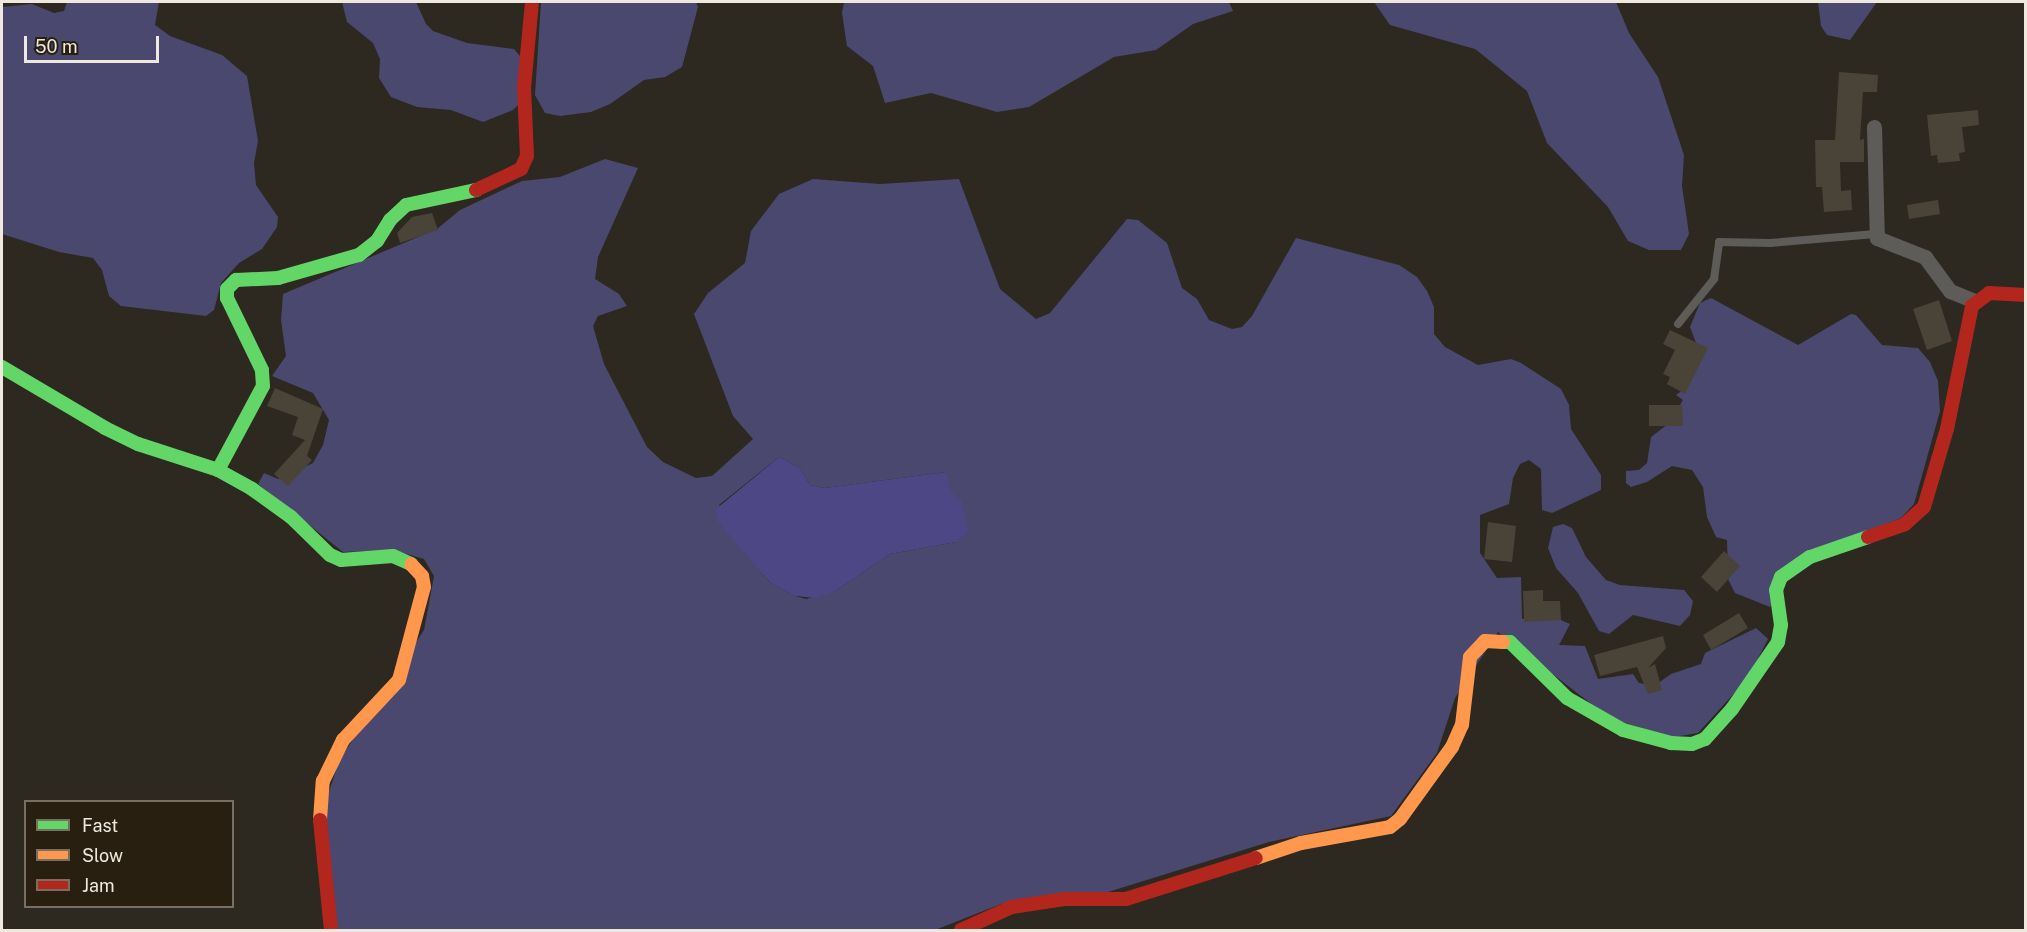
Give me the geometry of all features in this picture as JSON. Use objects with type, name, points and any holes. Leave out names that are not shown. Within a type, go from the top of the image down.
[{"type":"street","points":[[218,470],[263,386],[262,370],[226,298],[227,289],[236,280],[278,278],[358,255],[377,242],[390,220],[406,205],[481,189],[521,169],[527,156],[525,88],[532,2]]},
{"type":"street","points":[[1874,127],[1876,234],[1884,243],[1925,257],[1950,291],[1976,301],[1999,291],[2025,295]]},
{"type":"street","points":[[961,930],[1012,907],[1064,899],[1126,899],[1301,843],[1390,827],[1400,819],[1452,747],[1462,725],[1470,657],[1485,641],[1510,642],[1567,698],[1623,730],[1671,743],[1692,744],[1705,739],[1726,718],[1774,649],[1781,625],[1776,590],[1781,577],[1810,557],[1905,524],[1924,507],[1976,301]]},
{"type":"street","points":[[2,367],[105,428],[138,444],[218,470],[271,501],[330,555],[341,560],[393,556],[416,566],[422,576],[424,587],[415,629],[399,680],[343,740],[323,781],[319,811],[331,930]]},
{"type":"lane","points":[[1678,324],[1714,279],[1719,242],[1770,243],[1876,234]]},
{"type":"shaded area","points":[[67,2],[159,2],[155,25],[170,36],[222,55],[247,76],[258,141],[254,163],[256,185],[278,217],[277,227],[262,249],[239,263],[221,283],[214,310],[206,316],[121,306],[109,296],[102,270],[93,258],[59,252],[2,234],[2,7],[32,4],[54,13],[64,11]]},
{"type":"shaded area","points":[[342,2],[416,2],[426,24],[433,31],[467,43],[514,49],[520,56],[520,103],[513,110],[483,122],[451,110],[417,107],[391,97],[379,78],[380,59],[373,43],[347,22]]},
{"type":"shaded area","points":[[541,2],[696,2],[698,7],[682,67],[665,77],[644,80],[610,104],[591,112],[560,116],[545,113],[535,95]]},
{"type":"shaded area","points":[[844,2],[1229,2],[1233,11],[1193,24],[1156,50],[1114,57],[1029,107],[997,112],[931,93],[885,103],[873,66],[847,46],[842,13]]},
{"type":"shaded area","points":[[1374,2],[1616,2],[1629,33],[1658,77],[1684,155],[1682,186],[1689,234],[1681,250],[1649,250],[1628,241],[1608,207],[1547,143],[1527,91],[1484,56],[1475,49],[1390,25]]},
{"type":"shaded area","points":[[1818,2],[1877,2],[1850,40],[1827,35],[1821,26]]},
{"type":"shaded area","points":[[605,159],[638,168],[598,257],[595,279],[619,294],[627,306],[598,316],[593,326],[604,364],[647,447],[663,462],[696,478],[712,476],[753,439],[733,416],[694,314],[708,293],[745,263],[751,231],[779,194],[813,179],[880,184],[959,179],[1000,289],[1036,319],[1050,313],[1127,219],[1138,220],[1167,243],[1182,288],[1197,299],[1209,320],[1232,329],[1242,327],[1252,316],[1296,238],[1399,265],[1417,277],[1427,291],[1434,307],[1434,334],[1445,347],[1478,365],[1511,359],[1561,389],[1569,405],[1571,429],[1601,475],[1601,490],[1552,513],[1542,510],[1541,469],[1529,460],[1520,464],[1513,478],[1509,504],[1480,515],[1480,553],[1497,578],[1521,577],[1522,619],[1554,617],[1570,624],[1559,645],[1585,646],[1598,679],[1633,674],[1639,683],[1654,686],[1671,674],[1701,664],[1705,653],[1756,628],[1768,639],[1748,678],[1698,733],[1674,737],[1611,719],[1498,632],[1455,698],[1437,753],[1391,816],[1269,842],[1108,892],[1001,904],[935,930],[337,930],[325,804],[339,761],[424,630],[434,576],[424,559],[393,550],[343,552],[258,484],[264,473],[278,479],[313,463],[323,445],[329,420],[313,393],[272,376],[286,356],[281,320],[283,294],[437,229],[460,210],[522,181],[560,177]],"holes":[[[779,457],[800,468],[810,485],[825,488],[946,472],[956,542],[890,554],[837,590],[806,599],[795,596],[772,584],[761,573],[719,505]]]},
{"type":"shaded area","points":[[1711,298],[1798,345],[1851,314],[1856,315],[1882,345],[1918,348],[1930,362],[1938,381],[1940,411],[1914,504],[1901,518],[1798,559],[1770,607],[1735,593],[1728,579],[1727,540],[1716,537],[1707,517],[1703,487],[1692,470],[1672,466],[1647,482],[1631,487],[1626,483],[1626,471],[1639,470],[1647,463],[1651,437],[1668,424],[1683,400],[1676,395],[1684,389],[1698,348],[1690,327],[1700,303]]},
{"type":"shaded area","points":[[779,457],[800,468],[810,485],[825,488],[946,472],[951,492],[962,502],[968,532],[956,542],[890,554],[837,590],[816,598],[795,596],[772,584],[717,520],[716,509]]},
{"type":"shaded area","points":[[1563,524],[1572,528],[1586,557],[1606,580],[1620,585],[1684,590],[1693,601],[1690,615],[1680,626],[1633,615],[1609,634],[1599,631],[1578,593],[1556,568],[1548,548],[1553,527]]},
{"type":"building","points":[[1839,72],[1878,75],[1877,92],[1863,92],[1860,140],[1864,139],[1864,162],[1840,162],[1841,191],[1851,190],[1852,210],[1824,212],[1822,187],[1816,187],[1815,140],[1835,140]]},
{"type":"building","points":[[1978,110],[1979,125],[1962,127],[1965,152],[1959,153],[1960,161],[1938,163],[1937,155],[1931,156],[1927,115]]},
{"type":"building","points":[[1938,200],[1940,214],[1909,219],[1907,205]]},
{"type":"building","points":[[432,213],[438,230],[400,243],[397,233],[412,217]]},
{"type":"building","points":[[1939,300],[1952,341],[1927,350],[1913,309]]},
{"type":"building","points":[[1670,330],[1708,348],[1685,394],[1667,384],[1670,377],[1663,374],[1675,350],[1663,344]]},
{"type":"building","points":[[275,388],[323,409],[307,456],[312,460],[288,486],[274,474],[305,440],[292,435],[298,417],[267,406]]},
{"type":"building","points":[[1649,405],[1682,405],[1683,426],[1649,426]]},
{"type":"building","points":[[1488,522],[1516,526],[1512,562],[1484,559]]},
{"type":"building","points":[[1724,551],[1740,566],[1717,592],[1701,577]]},
{"type":"building","points":[[1543,590],[1543,601],[1560,601],[1561,620],[1524,622],[1523,591]]},
{"type":"building","points":[[1739,613],[1748,628],[1711,650],[1703,635]]},
{"type":"building","points":[[1663,636],[1666,648],[1648,668],[1655,664],[1662,690],[1648,694],[1637,667],[1600,676],[1594,655]]},
{"type":"traffic: fast","points":[[218,470],[263,386],[262,370],[227,298],[227,289],[236,280],[278,278],[359,255],[377,241],[390,220],[406,205],[476,190]]},
{"type":"traffic: fast","points":[[2,367],[105,428],[138,444],[218,470],[252,489],[291,517],[330,555],[341,560],[393,556],[411,564]]},
{"type":"traffic: fast","points":[[1503,642],[1510,642],[1567,698],[1623,730],[1671,743],[1692,744],[1705,739],[1732,709],[1778,642],[1781,625],[1776,590],[1781,577],[1810,557],[1868,537]]},
{"type":"traffic: slow","points":[[320,820],[323,781],[343,740],[399,680],[424,587],[422,576],[411,564]]},
{"type":"traffic: slow","points":[[1256,858],[1301,843],[1390,827],[1400,819],[1452,747],[1462,725],[1470,657],[1485,641],[1503,642]]},
{"type":"traffic: jam","points":[[476,190],[521,169],[527,156],[524,88],[532,2]]},
{"type":"traffic: jam","points":[[1868,537],[1905,524],[1924,507],[1947,429],[1972,306],[1989,293],[2026,295]]},
{"type":"traffic: jam","points":[[320,820],[331,930]]},
{"type":"traffic: jam","points":[[961,930],[1012,907],[1064,899],[1126,899],[1256,858]]}]
